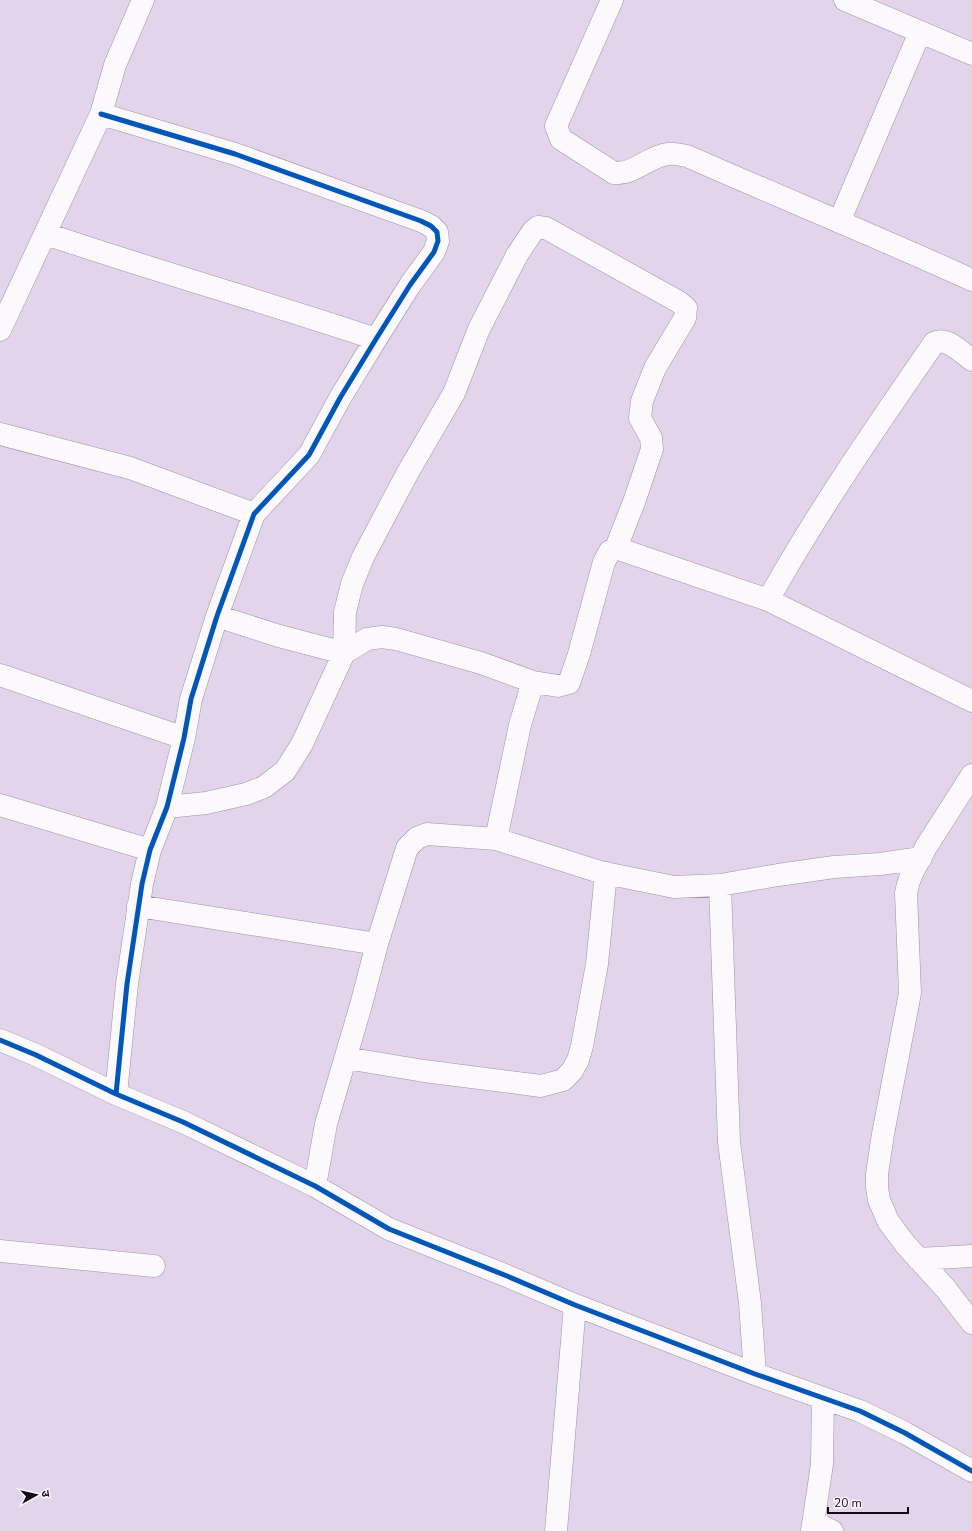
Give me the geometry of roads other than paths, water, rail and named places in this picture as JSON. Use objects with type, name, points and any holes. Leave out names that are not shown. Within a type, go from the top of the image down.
[{"type":"street","points":[[0,330],[46,234],[100,114],[115,65],[143,0]]},
{"type":"street","points":[[612,0],[556,126],[557,132],[561,139],[614,173],[621,174],[667,154],[687,156],[872,235],[972,280]]},
{"type":"street","points":[[845,0],[972,54]]},
{"type":"street","points":[[839,222],[920,32]]},
{"type":"street","points":[[100,114],[235,154],[431,226],[437,232],[438,241],[434,252],[410,285],[340,398],[309,455],[254,514],[217,616],[191,699],[184,738],[167,808],[150,850],[138,906],[127,984],[116,1094]]},
{"type":"street","points":[[167,808],[206,803],[246,794],[264,787],[285,771],[302,744],[344,653],[345,612],[352,584],[363,557],[408,472],[454,393],[479,329],[517,255],[532,231],[538,227],[546,228],[679,302],[686,308],[685,318],[655,368],[642,401],[640,418],[651,438],[652,449],[616,548],[610,551],[604,562],[579,654],[569,683],[558,686],[533,682],[481,663],[382,637],[367,639],[344,653],[279,636],[217,616]]},
{"type":"street","points":[[46,234],[302,314],[376,339]]},
{"type":"street","points":[[768,600],[812,525],[934,343],[940,341],[948,343],[972,360]]},
{"type":"street","points":[[0,434],[130,468],[254,514]]},
{"type":"street","points":[[616,548],[768,600],[972,701]]},
{"type":"street","points":[[0,675],[184,738]]},
{"type":"street","points":[[496,839],[520,725],[533,682]]},
{"type":"street","points":[[972,775],[910,875],[906,893],[910,993],[883,1134],[877,1174],[879,1200],[888,1221],[905,1244],[945,1288],[972,1323]]},
{"type":"street","points":[[0,805],[150,850]]},
{"type":"street","points":[[315,1186],[326,1124],[346,1058],[377,944],[407,848],[411,842],[417,838],[427,834],[496,839],[564,862],[606,873],[674,887],[720,885],[834,867],[880,864],[921,858]]},
{"type":"street","points":[[346,1058],[424,1071],[541,1086],[564,1080],[572,1071],[578,1060],[582,1046],[597,964],[606,873]]},
{"type":"street","points":[[720,885],[729,1142],[750,1303],[755,1374]]},
{"type":"street","points":[[138,906],[377,944]]},
{"type":"street","points":[[0,1040],[36,1055],[116,1094],[183,1122],[315,1186],[389,1229],[575,1305],[755,1374],[860,1411],[905,1433],[972,1471]]},
{"type":"street","points":[[0,1252],[154,1266]]},
{"type":"street","points":[[918,1259],[972,1256]]},
{"type":"street","points":[[556,1531],[575,1305]]},
{"type":"street","points":[[819,1528],[823,1399]]}]
